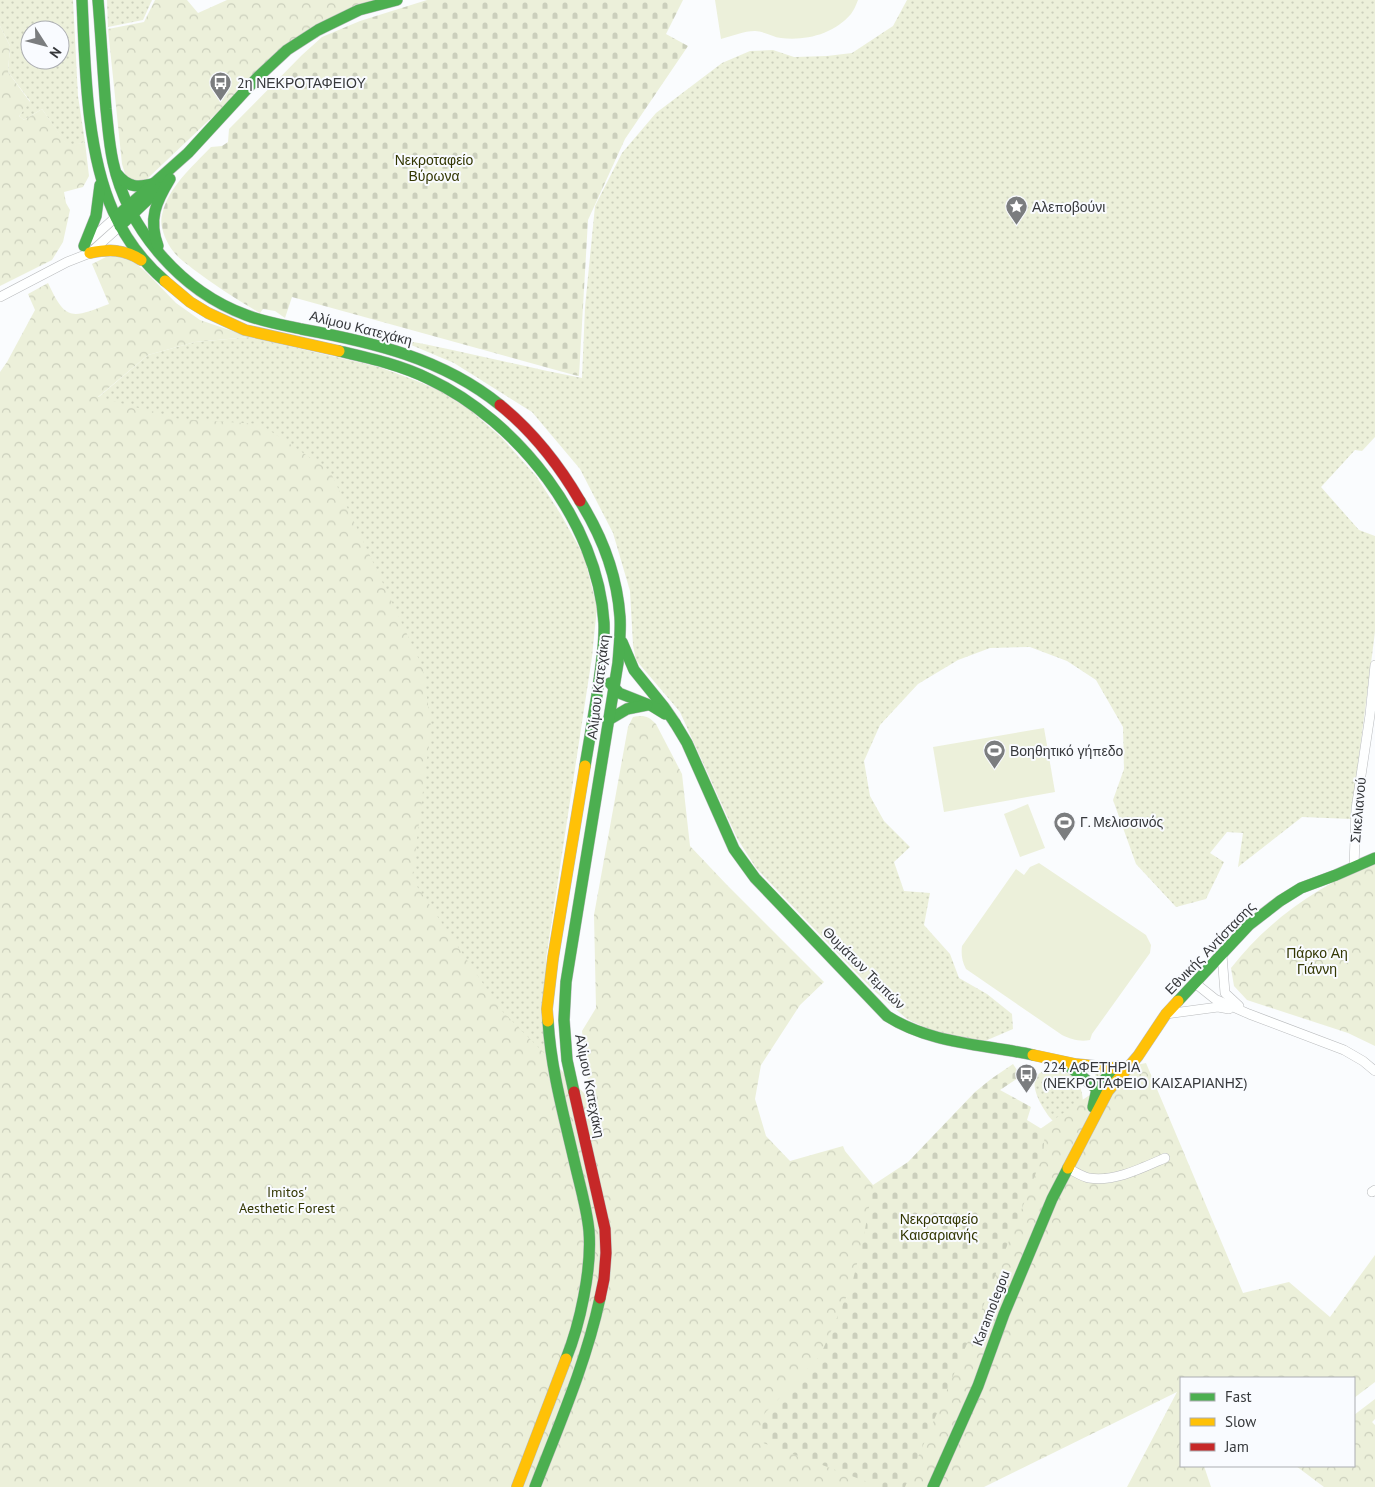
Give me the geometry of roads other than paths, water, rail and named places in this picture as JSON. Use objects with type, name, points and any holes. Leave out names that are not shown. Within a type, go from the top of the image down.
[{"type":"main road","name":"Αλίμου Κατεχάκη","points":[[82,0],[87,87],[94,155],[100,178],[118,222],[136,251],[165,281],[194,304],[227,322],[252,331],[359,355],[407,370],[447,388],[483,412],[516,441],[544,474],[572,518],[592,564],[601,597],[603,616],[602,662],[553,958],[547,1021],[551,1063],[584,1201],[589,1232],[587,1276],[578,1321],[568,1354],[517,1487]]},
{"type":"main road","name":"Αλίμου Κατεχάκη","points":[[98,0],[104,93],[115,172],[131,210],[142,230],[164,258],[175,270],[202,292],[232,309],[264,321],[361,341],[410,356],[434,365],[474,386],[499,404],[527,429],[574,489],[598,534],[612,575],[620,616],[618,663],[566,982],[564,1020],[567,1060],[605,1229],[604,1279],[587,1351],[535,1487]]},
{"type":"main road","points":[[131,210],[155,183],[188,153],[258,77],[287,50],[318,30],[359,10],[397,0]]},
{"type":"main road","points":[[164,258],[156,244],[153,218],[159,197],[188,153]]},
{"type":"main road","points":[[115,172],[127,185],[135,188],[155,183]]},
{"type":"main road","points":[[100,178],[100,196],[96,221],[87,249],[118,249],[128,252],[153,269]]},
{"type":"main road","points":[[118,222],[170,179]]},
{"type":"main road","name":"Θυμάτων Τεμπών","points":[[620,635],[634,670],[664,706],[687,743],[734,849],[755,878],[880,1010],[894,1022],[935,1039],[1012,1051],[1064,1062],[1102,1087]]},
{"type":"main road","points":[[602,662],[606,677],[614,690],[624,696],[652,706],[675,723]]},
{"type":"main road","points":[[610,719],[632,707],[647,704]]},
{"type":"main road","name":"Εθνικής Αντίστασης","points":[[1102,1087],[1138,1056],[1166,1014],[1249,925],[1280,901],[1301,888],[1375,858]]},
{"type":"main road","name":"Εθνικής Αντίστασης","points":[[1089,1125],[1102,1087],[1114,1068],[1138,1056]]},
{"type":"main road","points":[[1064,1062],[1093,1068],[1114,1068]]},
{"type":"main road","points":[[1093,1068],[1102,1087]]},
{"type":"main road","name":"Karamolegou","points":[[933,1487],[978,1386],[1004,1314],[1044,1217],[1089,1125]]},
{"type":"street","points":[[0,297],[67,262],[87,249],[118,222]]},
{"type":"street","name":"Σικελιανού","points":[[1354,867],[1356,809],[1372,713],[1375,665]]},
{"type":"street","points":[[1222,955],[1225,993],[1249,1014]]},
{"type":"street","points":[[1195,983],[1215,999],[1344,1050],[1375,1070]]},
{"type":"street","points":[[1166,1014],[1218,1007],[1249,1014]]},
{"type":"street","points":[[1068,1168],[1088,1178],[1104,1178],[1123,1175],[1165,1158]]},
{"type":"place","name":"2η ΝΕΚΡΟΤΑΦΕΙΟΥ","points":[[221,102]]},
{"type":"place","name":"Αλεποβούνι","points":[[1016,226]]},
{"type":"place","name":"Βοηθητικό γήπεδο","points":[[994,770]]},
{"type":"place","name":"Γ. Μελισσινός","points":[[1064,841]]},
{"type":"place","name":"224 ΑΦΕΤΗΡΙΑ (ΝΕΚΡΟΤΑΦΕΙΟ ΚΑΙΣΑΡΙΑΝΗΣ)","points":[[1027,1094]]},
{"type":"park label","name":"Νεκροταφείο Βύρωνα","points":[[434,168]]},
{"type":"park label","name":"Πάρκο Αη Γιάννη","points":[[1317,962]]},
{"type":"park label","name":"Imitos' Aesthetic Forest","points":[[287,1200]]},
{"type":"park label","name":"Νεκροταφείο Καισαριανής","points":[[939,1228]]}]
